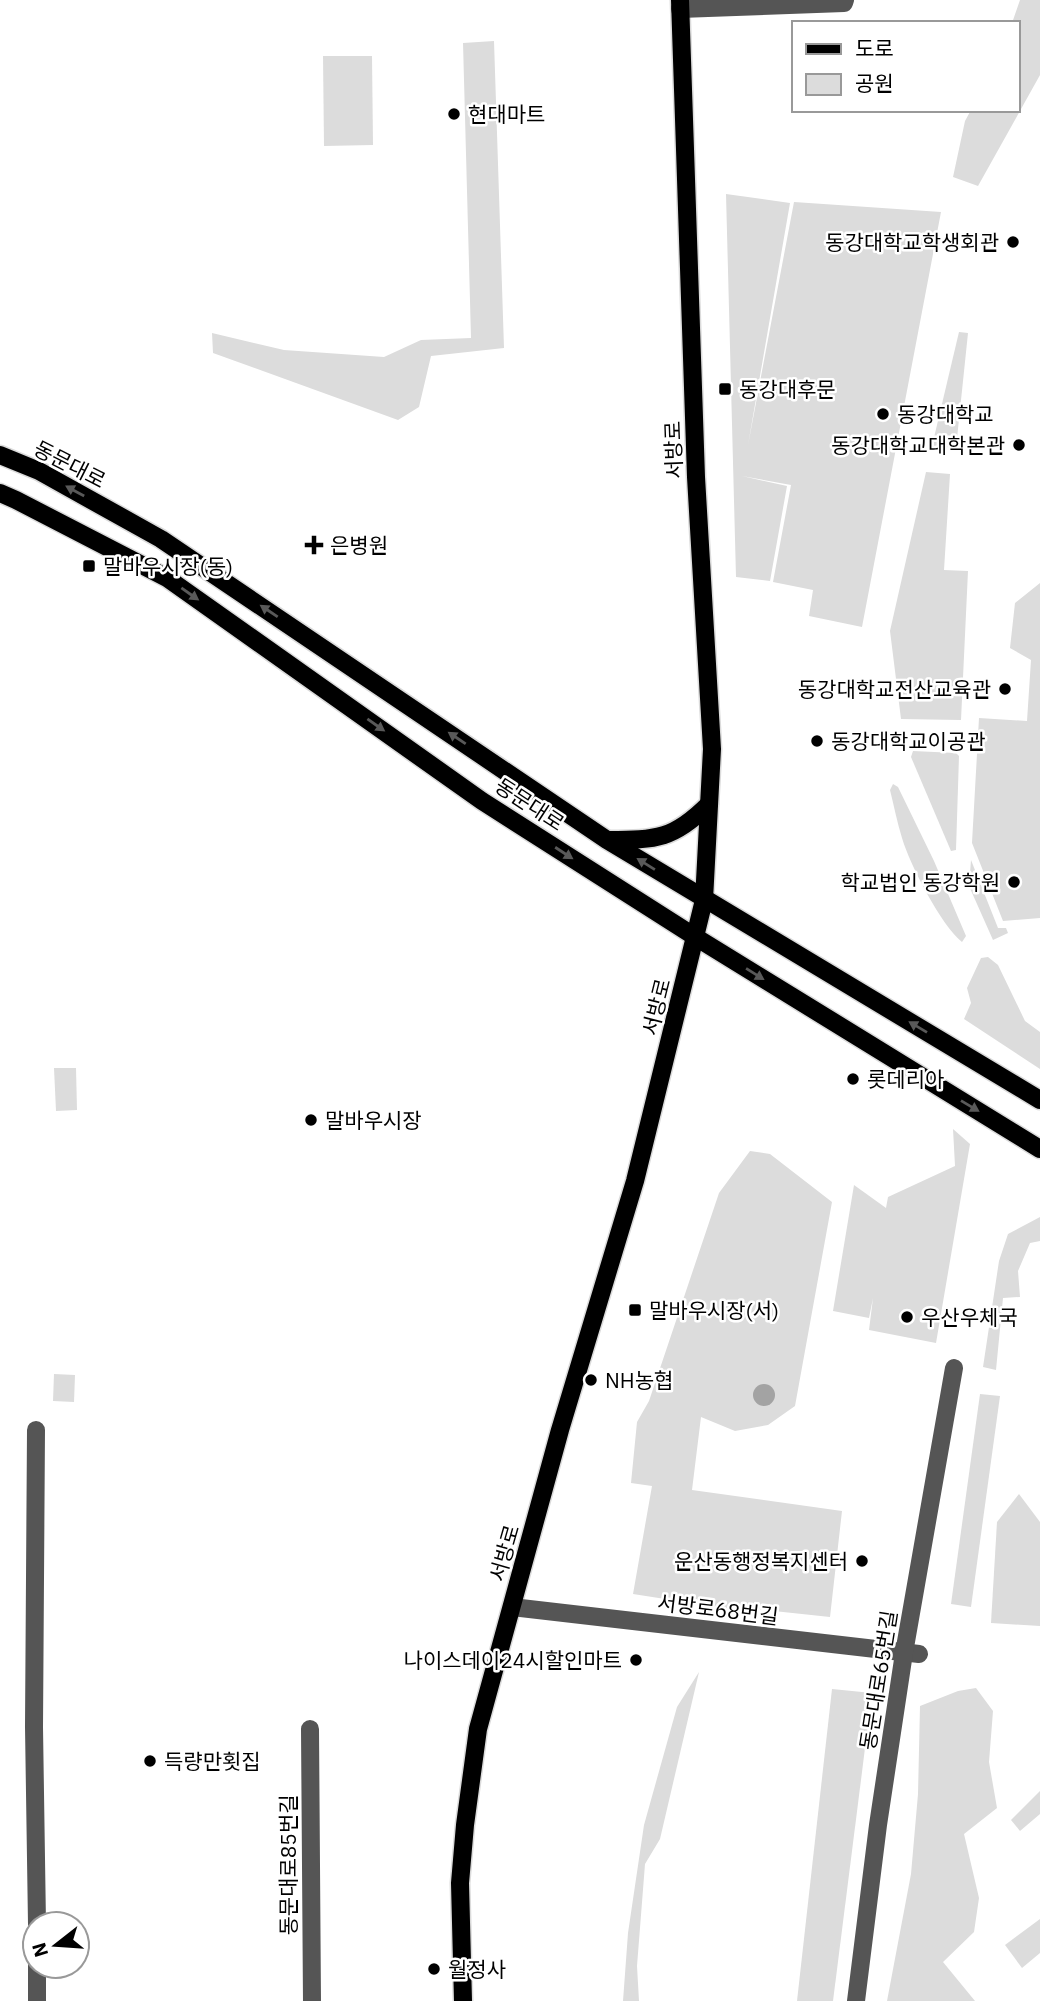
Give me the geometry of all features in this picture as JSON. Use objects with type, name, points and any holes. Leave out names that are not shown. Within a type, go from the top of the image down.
[{"type":"main road","name":"서방로","points":[[463,2001],[460,1883],[478,1729],[564,1417],[635,1181],[697,938],[704,900],[712,749],[696,477],[680,4]]},
{"type":"main road","name":"동문대로","points":[[0,455],[39,471],[162,539],[607,840],[1040,1100]]},
{"type":"main road","name":"동문대로","points":[[0,493],[167,579],[482,801],[697,938],[1040,1149]]},
{"type":"main road","points":[[607,840],[643,840],[664,836],[680,829],[709,804]]},
{"type":"street","points":[[680,4],[844,3],[845,0]]},
{"type":"street","name":"동문대로65번길","points":[[856,2001],[878,1825],[912,1654],[954,1368]]},
{"type":"street","points":[[36,1430],[34,1727],[37,1910]]},
{"type":"street","name":"서방로68번길","points":[[512,1607],[912,1654]]},
{"type":"street","name":"동문대로85번길","points":[[310,1729],[312,2001]]},
{"type":"street","points":[[37,1980],[37,2001]]},
{"type":"green space","points":[[1020,0],[1040,0],[1040,75],[978,186],[953,177],[965,121],[970,112],[1019,112],[1019,21],[1013,21]]},
{"type":"green space","points":[[494,41],[504,348],[431,356],[419,407],[398,420],[213,353],[212,333],[284,350],[384,357],[421,340],[471,338],[463,43]]},
{"type":"green space","points":[[323,56],[372,56],[373,145],[324,146]]},
{"type":"green space","points":[[726,194],[790,203],[748,445],[794,202],[941,212],[862,627],[809,616],[813,590],[773,582],[791,485],[742,476],[787,486],[770,581],[736,577]]},
{"type":"green space","points":[[959,332],[968,333],[956,448],[932,446]]},
{"type":"green space","points":[[926,472],[950,474],[944,570],[968,571],[961,720],[901,719],[890,631]]},
{"type":"green space","name":"학교법인 동강학원","points":[[1040,583],[1040,918],[1003,921],[972,843],[979,718],[1027,721],[1031,660],[1010,648],[1015,603]]},
{"type":"green space","points":[[913,751],[956,753],[959,756],[956,850],[951,851],[911,757]]},
{"type":"green space","points":[[893,784],[898,787],[934,861],[966,936],[962,942],[936,909],[912,863],[902,838],[890,790]]},
{"type":"green space","points":[[971,860],[998,928],[1006,928],[1008,933],[993,940],[969,886]]},
{"type":"green space","points":[[988,957],[998,965],[1025,1021],[1040,1032],[1040,1069],[964,1019],[971,1003],[967,988],[981,958]]},
{"type":"green space","points":[[54,1068],[76,1068],[77,1110],[56,1111]]},
{"type":"green space","points":[[953,1129],[970,1144],[936,1343],[869,1330],[873,1298],[869,1318],[833,1311],[854,1185],[886,1208],[888,1197],[955,1166]]},
{"type":"green space","points":[[750,1151],[770,1154],[832,1202],[795,1406],[768,1425],[735,1431],[701,1417],[692,1490],[842,1511],[830,1617],[756,1609],[755,1613],[633,1594],[652,1486],[631,1483],[637,1422],[649,1401],[719,1193]]},
{"type":"green space","points":[[1040,1217],[1040,1241],[1030,1243],[1018,1271],[1020,1297],[1003,1298],[996,1370],[983,1367],[999,1261],[1008,1234]]},
{"type":"green space","points":[[54,1374],[75,1375],[74,1402],[53,1401]]},
{"type":"green space","points":[[980,1394],[1000,1396],[971,1607],[951,1604]]},
{"type":"green space","points":[[1019,1494],[1040,1522],[1040,1626],[991,1623],[997,1522]]},
{"type":"green space","points":[[699,1672],[660,1839],[645,1864],[637,1966],[639,2001],[623,2001],[628,1933],[644,1825],[677,1707]]},
{"type":"green space","points":[[976,1688],[993,1711],[989,1762],[997,1808],[964,1834],[979,1898],[974,1932],[943,1962],[975,2001],[887,2001],[911,1874],[918,1794],[920,1706],[958,1691]]},
{"type":"green space","points":[[832,1689],[872,1693],[833,2001],[797,2001]]},
{"type":"green space","points":[[1040,1791],[1040,1814],[1020,1831],[1011,1820]]},
{"type":"green space","points":[[1040,1919],[1040,1953],[1022,1968],[1005,1945]]},
{"type":"shaded area","points":[[764,1384],[772,1387],[775,1395],[772,1403],[764,1406],[756,1403],[753,1395],[756,1387]]},
{"type":"place","name":"현대마트","points":[[454,114]]},
{"type":"place","name":"동강대학교학생회관","points":[[1013,242]]},
{"type":"place","name":"동강대후문","points":[[725,389]]},
{"type":"place","name":"동강대학교","points":[[883,414]]},
{"type":"place","name":"동강대학교대학본관","points":[[1019,445]]},
{"type":"place","name":"은병원","points":[[314,545]]},
{"type":"place","name":"말바우시장(동)","points":[[89,566]]},
{"type":"place","name":"동강대학교전산교육관","points":[[1005,689]]},
{"type":"place","name":"동강대학교이공관","points":[[817,741]]},
{"type":"place","name":"학교법인 동강학원","points":[[1014,882]]},
{"type":"place","name":"롯데리아","points":[[853,1079]]},
{"type":"place","name":"말바우시장","points":[[311,1120]]},
{"type":"place","name":"말바우시장(서)","points":[[635,1310]]},
{"type":"place","name":"우산우체국","points":[[907,1317]]},
{"type":"place","name":"NH농협","points":[[591,1380]]},
{"type":"place","name":"운산동행정복지센터","points":[[862,1561]]},
{"type":"place","name":"나이스데이24시할인마트","points":[[636,1660]]},
{"type":"place","name":"득량만횟집","points":[[150,1761]]},
{"type":"place","name":"월정사","points":[[434,1969]]}]
